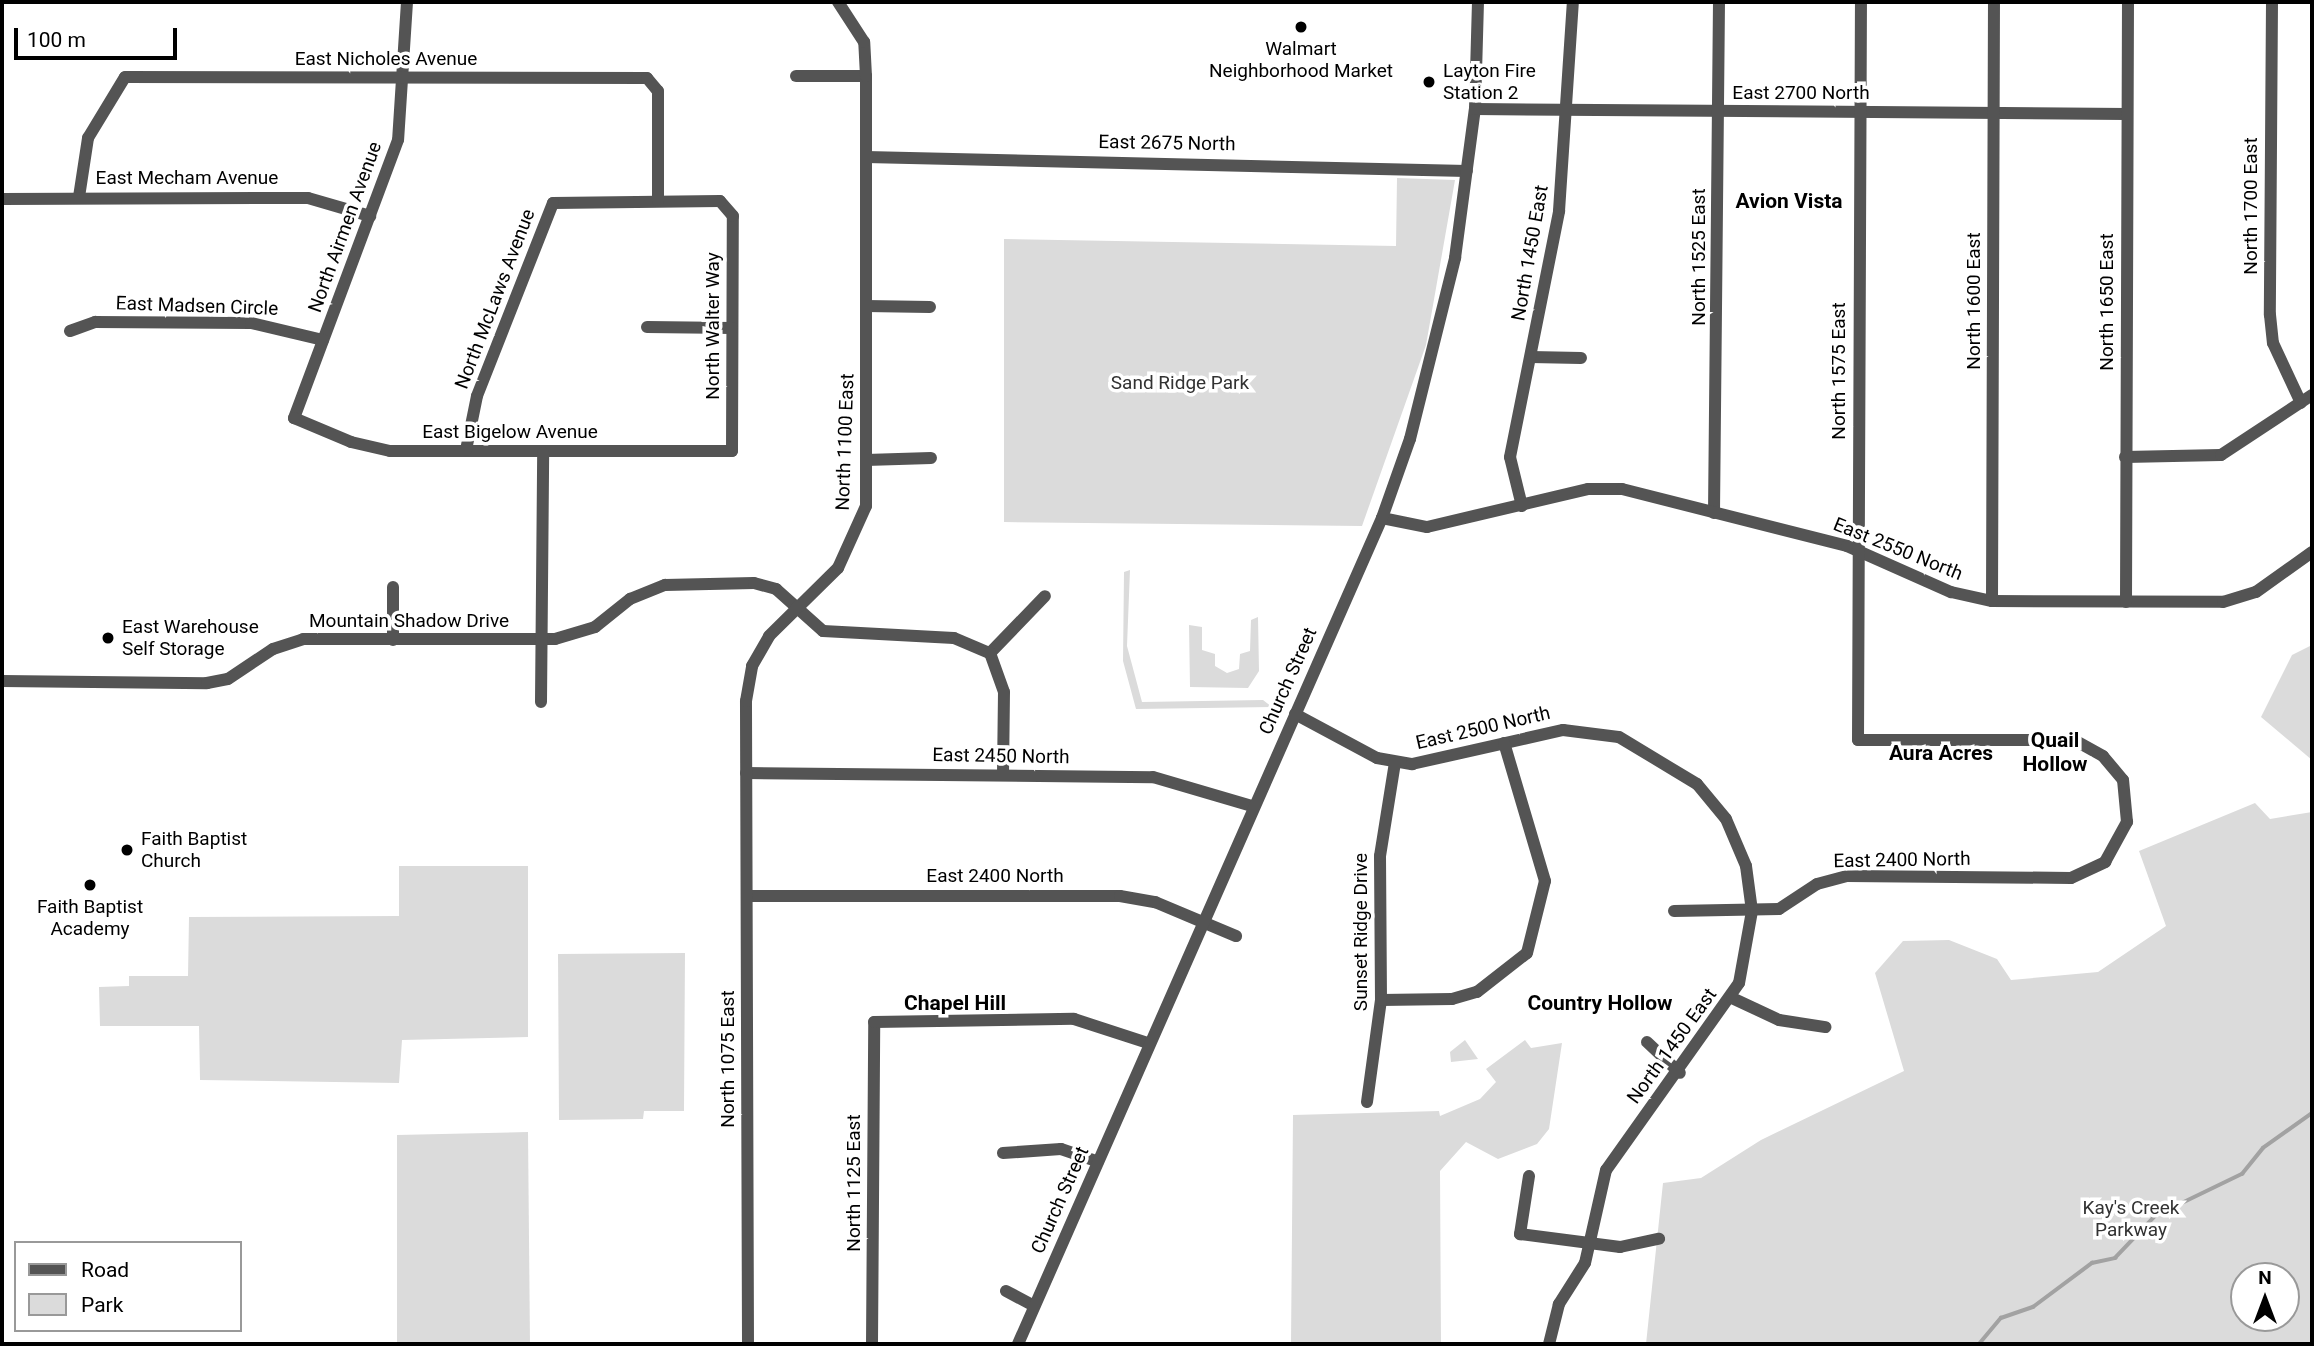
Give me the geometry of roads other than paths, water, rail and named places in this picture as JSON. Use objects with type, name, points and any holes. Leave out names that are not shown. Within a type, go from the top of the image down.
[{"type":"street","name":"North Airmen Avenue","points":[[294,418],[398,140],[405,79],[407,2]]},
{"type":"street","name":"North 1100 East","points":[[746,773],[752,666],[796,607],[838,568],[857,537],[866,506],[866,76],[864,42],[838,2]]},
{"type":"street","name":"Church Street","points":[[1018,1344],[1147,1043],[1382,518],[1437,345],[1475,109],[1478,2]]},
{"type":"street","name":"North 1450 East","points":[[1522,506],[1510,457],[1559,211],[1568,112],[1573,2]]},
{"type":"street","name":"North 1525 East","points":[[1714,513],[1719,2]]},
{"type":"street","name":"North 1575 East","points":[[1861,2],[1858,740],[2074,740],[2103,756],[2123,780],[2128,808],[2122,836]]},
{"type":"street","name":"North 1600 East","points":[[1992,601],[1994,2]]},
{"type":"street","name":"North 1650 East","points":[[2126,602],[2128,2]]},
{"type":"street","name":"North 1700 East","points":[[2272,2],[2270,315],[2273,343],[2301,403]]},
{"type":"street","points":[[796,76],[866,76]]},
{"type":"street","name":"East Nicholes Avenue","points":[[79,197],[88,138],[118,82],[405,79],[655,82],[658,201]]},
{"type":"street","name":"East 2700 North","points":[[1475,109],[1568,112],[2127,114]]},
{"type":"street","name":"East 2675 North","points":[[866,157],[1467,171]]},
{"type":"street","name":"East Mecham Avenue","points":[[2,199],[308,198],[370,216]]},
{"type":"street","name":"North McLaws Avenue","points":[[466,450],[477,396],[553,203],[658,201]]},
{"type":"street","name":"North Walter Way","points":[[658,201],[727,203],[733,216],[732,451]]},
{"type":"street","points":[[866,306],[930,307]]},
{"type":"street","name":"East Madsen Circle","points":[[70,331],[96,322],[251,323],[323,340]]},
{"type":"street","points":[[647,327],[732,328]]},
{"type":"street","points":[[1531,357],[1581,358]]},
{"type":"street","points":[[2125,457],[2221,454],[2312,396]]},
{"type":"street","name":"East Bigelow Avenue","points":[[294,418],[364,447],[543,453],[732,451]]},
{"type":"street","points":[[541,702],[543,453]]},
{"type":"street","points":[[866,460],[931,458]]},
{"type":"street","name":"East 2550 North","points":[[1382,518],[1427,527],[1608,487],[1858,550],[1951,592],[1992,601],[2239,599],[2312,552]]},
{"type":"street","name":"Mountain Shadow Drive","points":[[2,681],[207,683],[228,679],[289,642],[542,640],[581,633],[647,591],[687,583],[766,585],[796,607]]},
{"type":"street","points":[[393,587],[393,640]]},
{"type":"street","points":[[990,653],[1045,596]]},
{"type":"street","points":[[796,607],[822,631],[844,637],[954,638],[990,653],[1004,692],[1003,775]]},
{"type":"street","name":"East 2500 North","points":[[1295,714],[1310,727],[1395,762],[1432,762],[1563,730],[1594,733],[1644,747],[1683,772]]},
{"type":"street","points":[[1381,1000],[1452,999],[1477,992],[1527,953],[1545,881],[1504,743]]},
{"type":"street","name":"Sunset Ridge Drive","points":[[1367,1102],[1381,1000],[1380,856],[1395,762]]},
{"type":"street","name":"North 1450 East","points":[[1549,1344],[1559,1304],[1580,1275],[1590,1244],[1606,1170],[1732,998],[1752,911],[1746,866],[1726,819],[1683,772]]},
{"type":"street","name":"East 2450 North","points":[[746,773],[1153,777],[1252,806]]},
{"type":"street","name":"North 1075 East","points":[[746,773],[747,1344]]},
{"type":"street","name":"East 2400 North","points":[[1674,911],[1779,909],[1817,884],[1847,876],[2071,878],[2105,862],[2122,836]]},
{"type":"street","name":"East 2400 North","points":[[747,896],[1120,895],[1203,920],[1236,936]]},
{"type":"street","points":[[1732,998],[1779,1020],[1825,1027]]},
{"type":"street","name":"North 1125 East","points":[[872,1344],[874,1022],[1074,1019],[1147,1043]]},
{"type":"street","points":[[1647,1042],[1679,1073]]},
{"type":"street","points":[[1003,1153],[1061,1149],[1098,1162]]},
{"type":"street","points":[[1529,1176],[1520,1234],[1632,1247],[1660,1239]]},
{"type":"street","points":[[1006,1291],[1034,1306]]},
{"type":"waterway","points":[[1979,1344],[2001,1318],[2033,1307],[2092,1263],[2115,1258],[2155,1216],[2242,1174],[2263,1148],[2312,1113]]},
{"type":"place","name":"Walmart Neighborhood Market","points":[[1301,27]]},
{"type":"place","name":"Layton Fire Station 2","points":[[1429,82]]},
{"type":"place","name":"East Warehouse Self Storage","points":[[108,638]]},
{"type":"place","name":"Faith Baptist Church","points":[[127,850]]},
{"type":"place","name":"Faith Baptist Academy","points":[[90,885]]},
{"type":"district","name":"Avion Vista","points":[[1789,201]]},
{"type":"district","name":"Quail Hollow","points":[[2055,752]]},
{"type":"district","name":"Aura Acres","points":[[1941,753]]},
{"type":"district","name":"Chapel Hill","points":[[955,1003]]},
{"type":"district","name":"Country Hollow","points":[[1600,1003]]},
{"type":"park label","name":"Sand Ridge Park","points":[[1180,383]]},
{"type":"park label","name":"Kay's Creek Parkway","points":[[2131,1219]]}]
